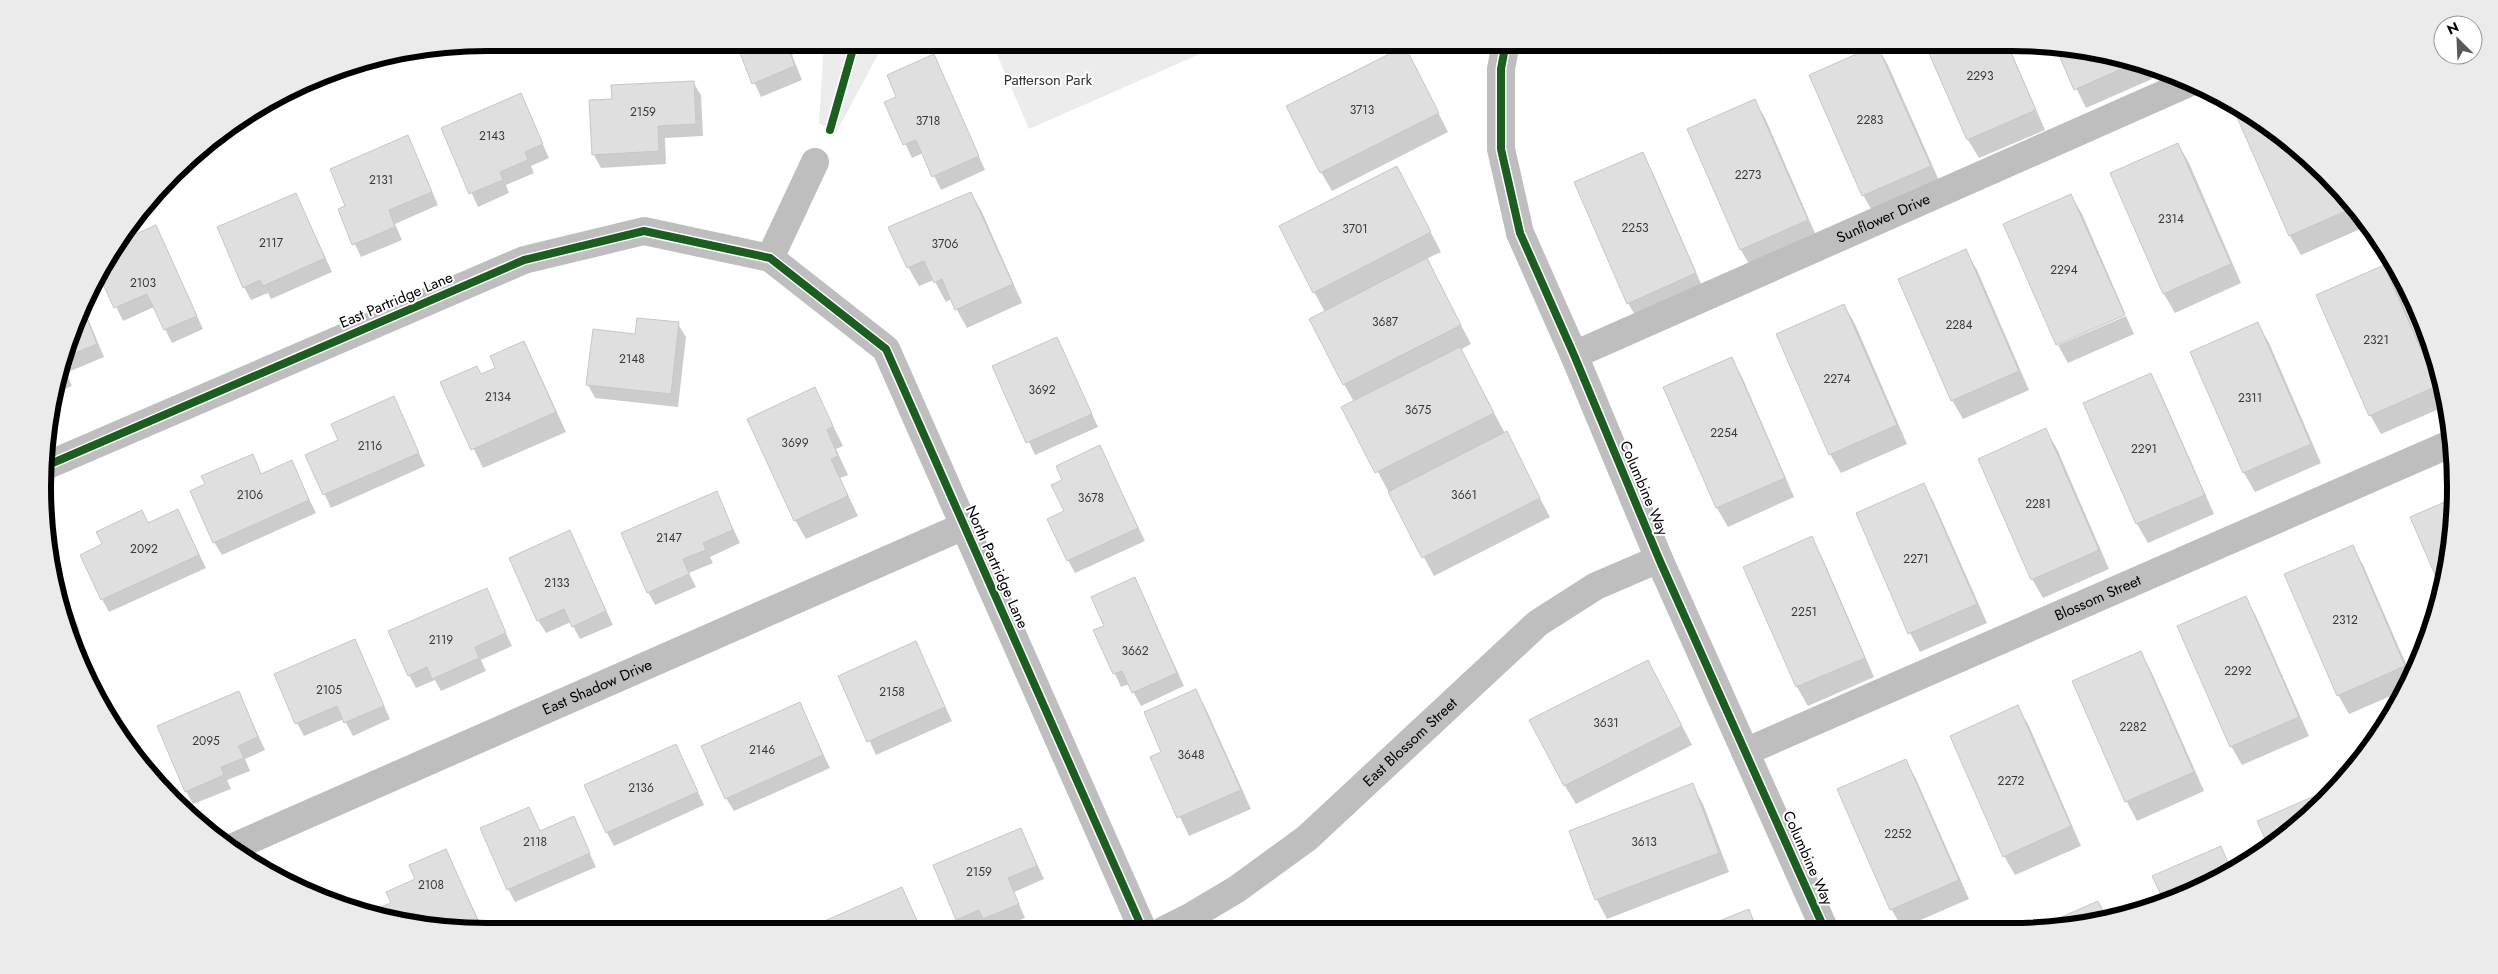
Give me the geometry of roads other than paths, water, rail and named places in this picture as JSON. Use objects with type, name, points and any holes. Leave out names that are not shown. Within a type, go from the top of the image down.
[{"type":"street","name":"Columbine Way","points":[[1505,51],[1502,69],[1501,149],[1520,233],[1574,355],[1659,559],[1822,923]]},
{"type":"street","name":"Sunflower Drive","points":[[1574,355],[2182,86]]},
{"type":"street","points":[[770,258],[815,162]]},
{"type":"street","name":"East Partridge Lane","points":[[52,463],[524,260],[644,231],[770,258]]},
{"type":"street","name":"North Partridge Lane","points":[[770,258],[886,349],[1140,923]]},
{"type":"street","name":"Blossom Street","points":[[1745,752],[2445,446]]},
{"type":"street","name":"East Shadow Drive","points":[[239,845],[964,526]]},
{"type":"street","name":"East Blossom Street","points":[[1178,923],[1237,889],[1307,838],[1538,623],[1596,586],[1659,559]]},
{"type":"park label","name":"Patterson Park","points":[[1048,80]]}]
